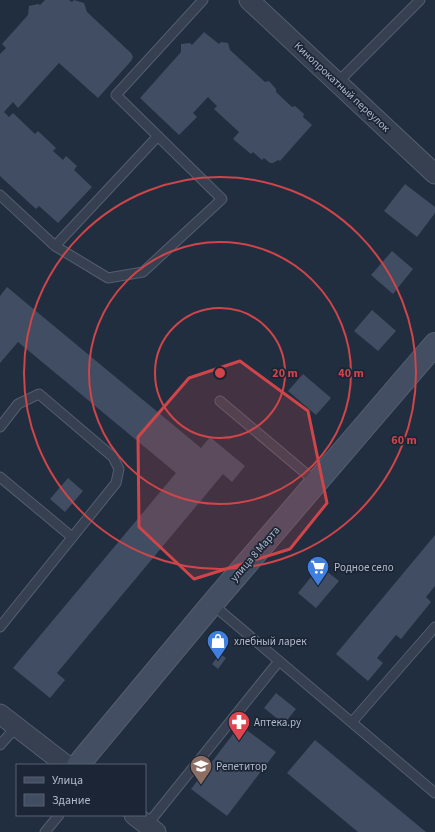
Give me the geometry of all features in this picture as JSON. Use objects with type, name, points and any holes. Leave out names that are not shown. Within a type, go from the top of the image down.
[{"type":"street","name":"Кинопрокатный переулок","points":[[249,0],[435,174]]},
{"type":"street","name":"улица 8 Марта","points":[[79,764],[212,604],[435,344]]},
{"type":"street","points":[[0,714],[65,764]]},
{"type":"lane","points":[[0,195],[55,246],[108,278],[143,272],[222,199],[116,95],[204,0]]},
{"type":"lane","points":[[338,82],[420,0]]},
{"type":"lane","points":[[55,246],[158,136]]},
{"type":"lane","points":[[0,426],[18,404],[39,394],[113,457],[119,469],[116,483],[0,626]]},
{"type":"lane","points":[[220,401],[316,482]]},
{"type":"lane","points":[[0,477],[72,537]]},
{"type":"lane","points":[[212,604],[435,793]]},
{"type":"lane","points":[[352,722],[435,627]]},
{"type":"lane","points":[[145,824],[279,661]]},
{"type":"lane","points":[[0,744],[16,727]]},
{"type":"lane","points":[[44,832],[58,816]]},
{"type":"highlighted area","points":[[240,361],[308,411],[327,503],[290,549],[194,579],[139,527],[138,437],[189,378]]},
{"type":"building","points":[[45,0],[69,0],[72,2],[74,0],[84,3],[87,12],[131,53],[133,57],[98,98],[59,63],[18,108],[13,102],[4,112],[9,117],[13,113],[35,134],[38,131],[56,148],[53,151],[63,160],[66,156],[77,166],[74,170],[92,187],[58,223],[39,206],[36,209],[0,176],[0,54],[6,48],[2,44],[28,15],[29,6],[40,5]]},
{"type":"building","points":[[204,32],[219,44],[221,42],[228,43],[230,50],[265,82],[269,81],[276,89],[276,92],[292,107],[295,106],[304,114],[303,117],[312,125],[280,161],[278,160],[270,163],[264,158],[262,160],[253,152],[251,154],[233,139],[239,132],[214,109],[217,106],[208,97],[193,113],[197,117],[179,135],[140,98],[181,52],[181,44],[190,43],[192,45]]},
{"type":"building","points":[[405,184],[435,207],[435,213],[417,237],[384,211]]},
{"type":"building","points":[[392,251],[413,269],[393,294],[371,275]]},
{"type":"building","points":[[7,287],[201,448],[210,437],[245,466],[232,482],[223,474],[57,673],[65,680],[50,698],[13,668],[176,473],[18,342],[0,363],[0,296]]},
{"type":"building","points":[[372,310],[396,331],[378,351],[354,331]]},
{"type":"building","points":[[303,374],[331,398],[316,415],[288,391]]},
{"type":"building","points":[[68,478],[83,491],[65,512],[50,499]]},
{"type":"building","points":[[435,535],[435,586],[426,597],[431,602],[401,639],[396,635],[377,658],[383,663],[368,681],[336,654]]},
{"type":"building","name":"Родное село","points":[[320,566],[339,581],[316,608],[298,593]]},
{"type":"building","points":[[220,654],[226,658],[218,669],[212,664]]},
{"type":"building","points":[[276,693],[296,709],[284,724],[264,708]]},
{"type":"building","points":[[240,725],[276,752],[227,816],[191,789]]},
{"type":"building","points":[[315,740],[426,832],[358,832],[287,773]]},
{"type":"place","name":"Родное село","points":[[318,586]]},
{"type":"place","name":"хлебный ларек","points":[[218,660]]},
{"type":"place","name":"Аптека.ру","points":[[239,742]]},
{"type":"place","name":"Репетитор","points":[[201,786]]}]
